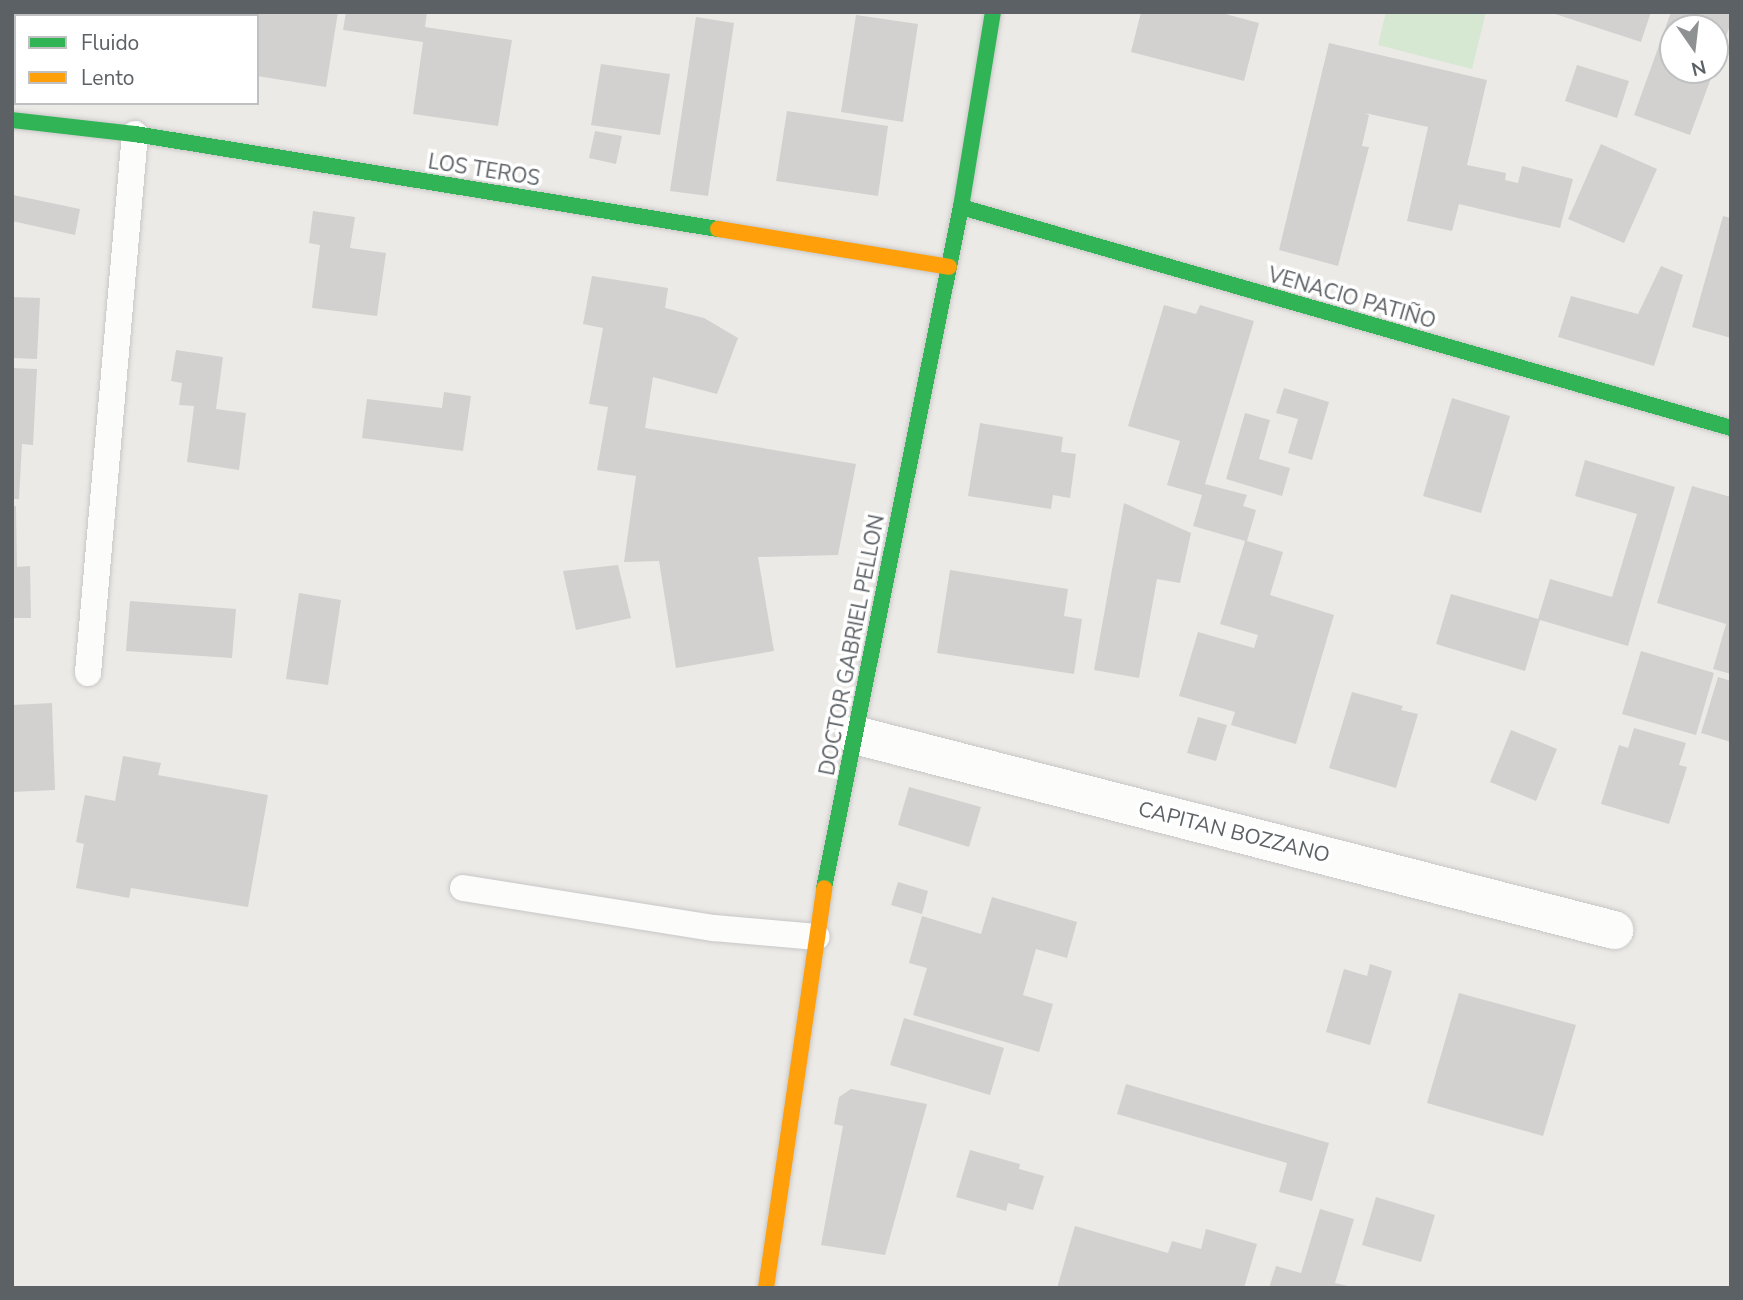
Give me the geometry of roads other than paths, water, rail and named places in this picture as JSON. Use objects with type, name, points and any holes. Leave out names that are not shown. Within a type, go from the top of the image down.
[{"type":"street","name":"DOCTOR GABRIEL PELLON","points":[[766,1288],[817,937],[961,207],[993,12]]},
{"type":"street","name":"LOS TEROS","points":[[12,120],[135,134],[949,267]]},
{"type":"street","name":"VENACIO PATIÑO","points":[[961,207],[1731,428]]},
{"type":"street","name":"CAPITAN BOZZANO","points":[[855,735],[1614,930]]},
{"type":"lane","points":[[88,673],[135,134]]},
{"type":"lane","points":[[464,888],[714,928],[817,937]]}]
